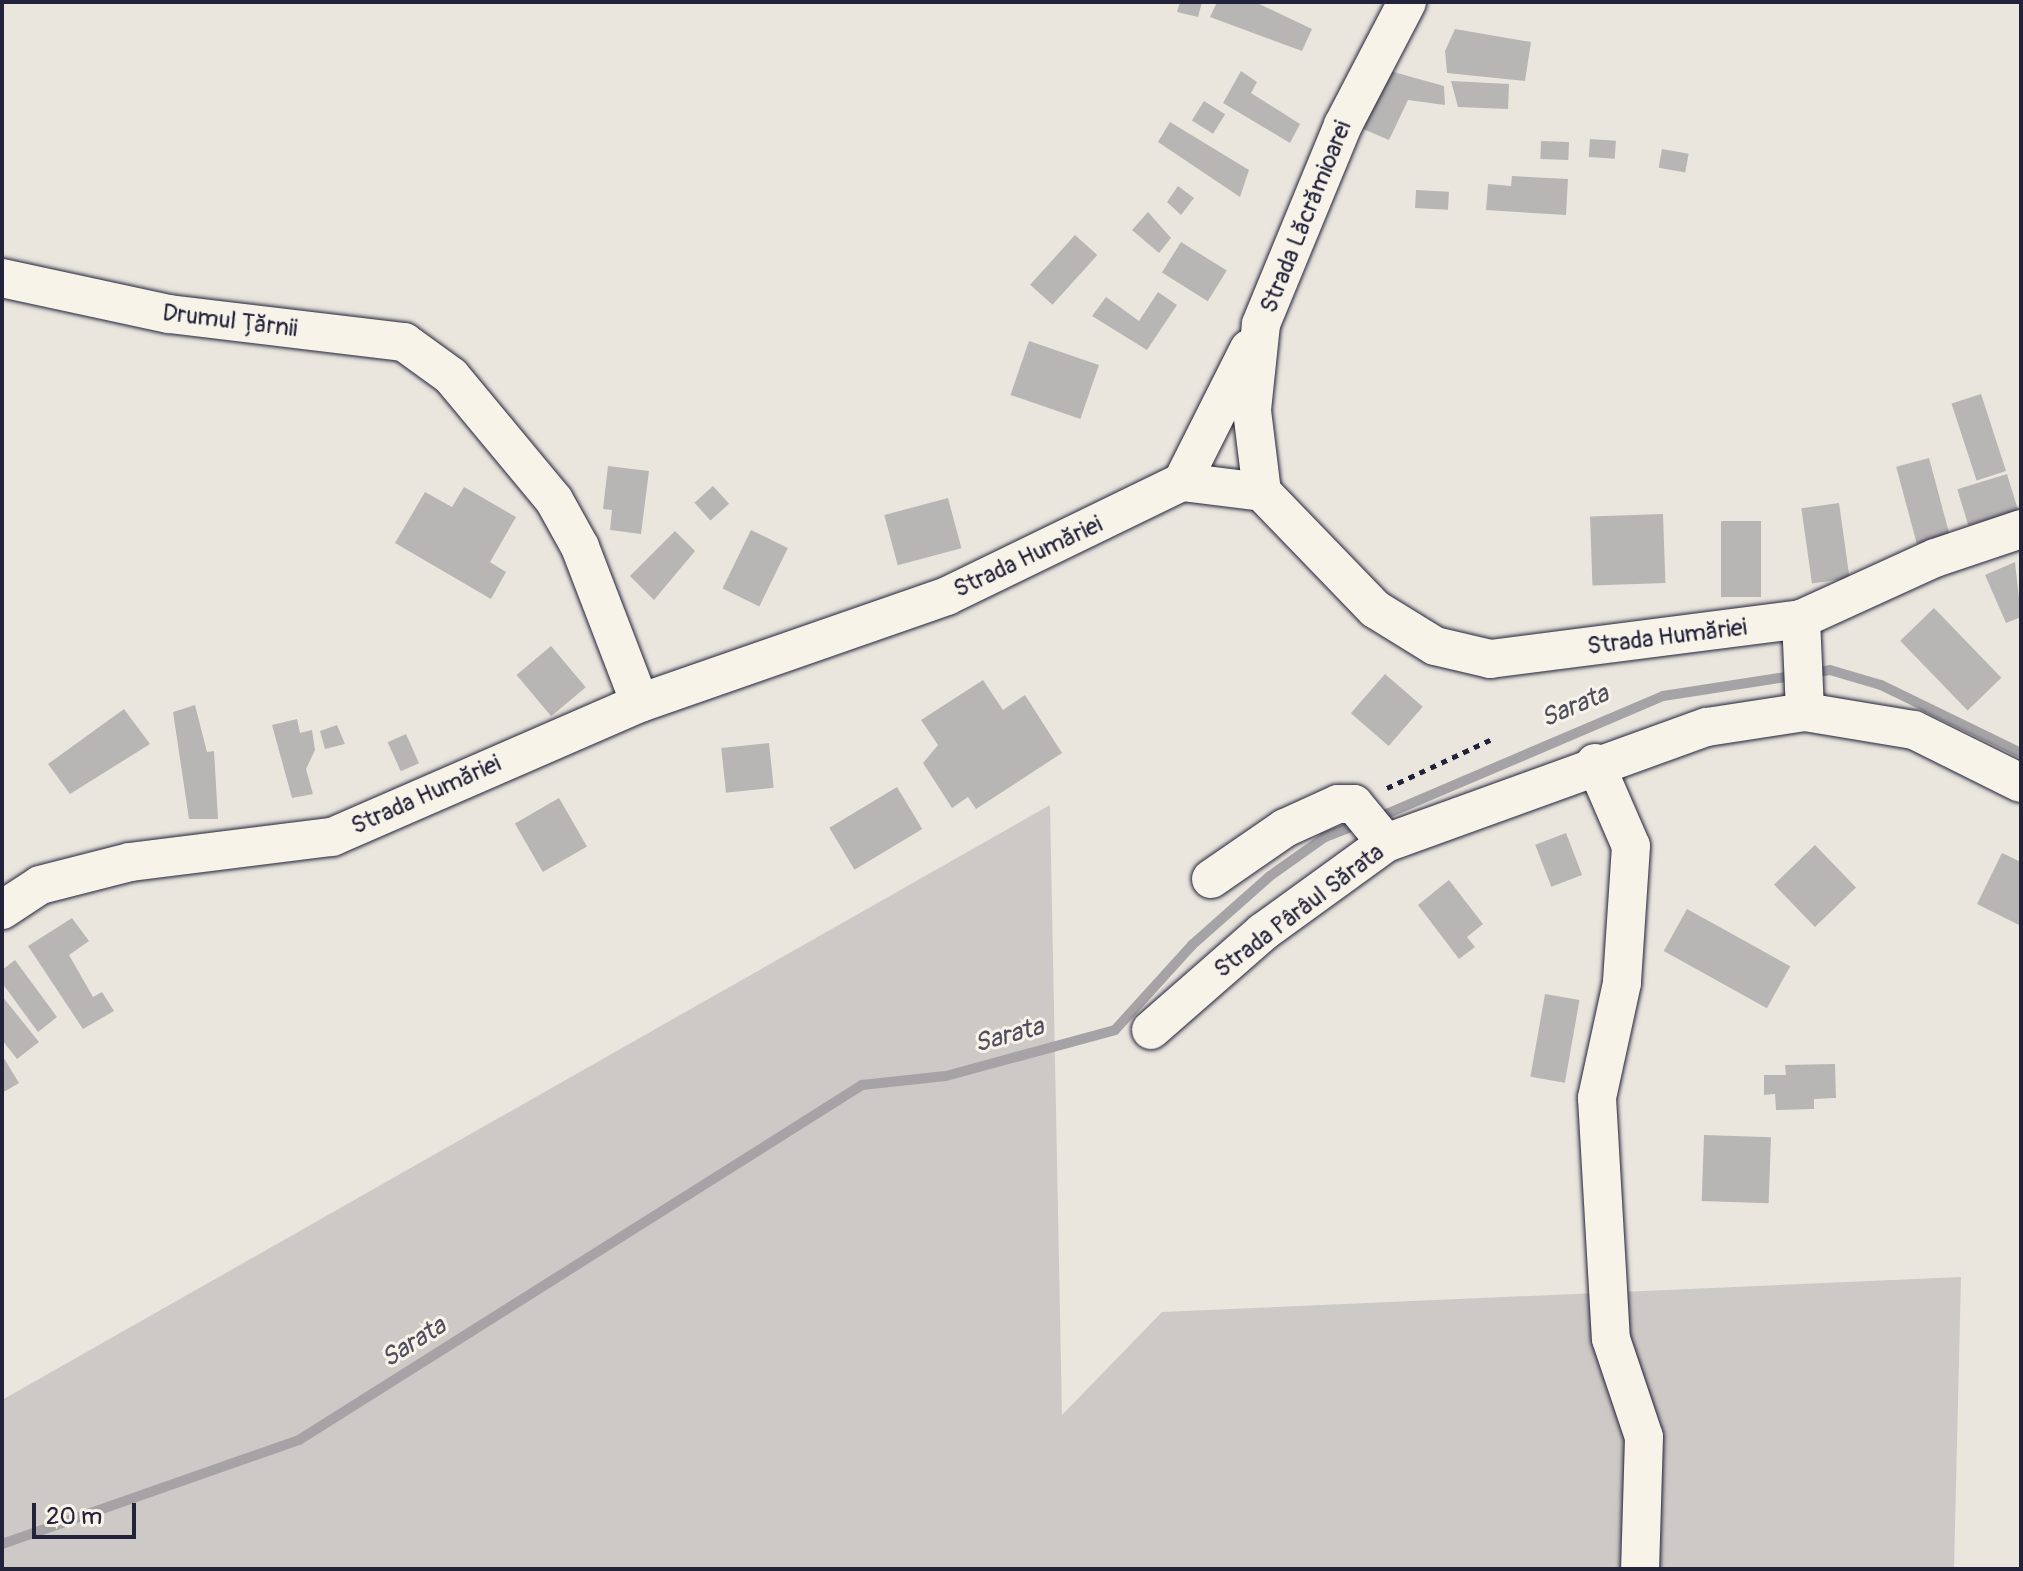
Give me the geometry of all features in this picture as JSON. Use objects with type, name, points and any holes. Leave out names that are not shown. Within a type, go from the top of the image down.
[{"type":"street","name":"Strada Lăcrămioarei","points":[[1262,492],[1252,410],[1261,324],[1343,125],[1407,2]]},
{"type":"street","name":"Drumul Țărnii","points":[[2,278],[169,314],[404,342],[451,376],[554,500],[580,547],[640,703]]},
{"type":"street","points":[[1261,324],[1182,482],[1262,492]]},
{"type":"street","name":"Strada Humăriei","points":[[2,910],[40,885],[130,862],[332,837],[640,703],[947,596],[1182,482]]},
{"type":"street","name":"Strada Humăriei","points":[[1262,492],[1334,574],[1435,646],[1490,659],[1801,619],[1935,558],[2021,529]]},
{"type":"street","points":[[1801,619],[1803,704]]},
{"type":"street","name":"Strada Pârâul Sărata","points":[[1151,1030],[1263,932],[1369,822],[1595,763],[1707,727],[1803,704],[1914,730],[2021,783]]},
{"type":"street","points":[[1595,763],[1631,846],[1622,983],[1597,1098],[1602,1252],[1611,1339],[1644,1437],[1640,1569]]},
{"type":"street","points":[[1211,879],[1318,809],[1369,822]]},
{"type":"path","points":[[1369,822],[1490,740]]},
{"type":"shaded area","points":[[1050,805],[1062,1415],[1162,1312],[1961,1277],[1954,1569],[2,1569],[2,1400]]},
{"type":"building","points":[[1180,2],[1202,2],[1198,17],[1177,12]]},
{"type":"building","points":[[1217,2],[1255,2],[1312,29],[1302,51],[1210,17]]},
{"type":"building","points":[[1455,29],[1531,42],[1525,81],[1447,73],[1445,51]]},
{"type":"building","points":[[1241,71],[1257,82],[1251,93],[1300,124],[1290,143],[1223,103]]},
{"type":"building","points":[[1390,71],[1444,86],[1445,105],[1408,100],[1389,140],[1363,129]]},
{"type":"building","points":[[1451,81],[1509,84],[1508,109],[1458,107]]},
{"type":"building","points":[[1204,101],[1225,114],[1213,134],[1192,121]]},
{"type":"building","points":[[1170,122],[1249,170],[1240,197],[1158,142]]},
{"type":"building","points":[[1590,139],[1616,141],[1615,159],[1589,157]]},
{"type":"building","points":[[1541,141],[1569,142],[1568,160],[1540,159]]},
{"type":"building","points":[[1662,149],[1689,154],[1685,172],[1659,168]]},
{"type":"building","points":[[1512,176],[1568,179],[1566,215],[1486,210],[1488,184],[1511,186]]},
{"type":"building","points":[[1178,186],[1194,198],[1181,215],[1167,202]]},
{"type":"building","points":[[1416,190],[1449,192],[1448,210],[1415,208]]},
{"type":"building","points":[[1148,212],[1171,238],[1159,253],[1132,230]]},
{"type":"building","points":[[1075,235],[1097,255],[1052,305],[1030,285]]},
{"type":"building","points":[[1181,242],[1227,271],[1208,301],[1162,273]]},
{"type":"building","points":[[1158,292],[1177,305],[1147,350],[1092,316],[1106,297],[1139,321]]},
{"type":"building","points":[[1029,341],[1099,365],[1080,419],[1010,395]]},
{"type":"building","points":[[1981,394],[2006,471],[1977,481],[1952,404]]},
{"type":"building","points":[[1929,458],[1950,535],[1917,544],[1896,467]]},
{"type":"building","points":[[608,466],[649,471],[641,534],[610,530],[612,510],[603,509]]},
{"type":"building","points":[[2007,474],[2018,510],[1968,526],[1957,489]]},
{"type":"building","points":[[713,486],[729,504],[710,521],[694,503]]},
{"type":"building","points":[[464,487],[516,517],[490,562],[506,572],[491,599],[395,543],[425,492],[452,507]]},
{"type":"building","points":[[948,498],[961,548],[898,565],[884,515]]},
{"type":"building","points":[[1839,503],[1850,578],[1812,584],[1801,508]]},
{"type":"building","points":[[1663,514],[1665,583],[1592,586],[1590,517]]},
{"type":"building","points":[[1721,521],[1761,521],[1761,597],[1721,597]]},
{"type":"building","points":[[751,530],[788,548],[759,606],[723,588]]},
{"type":"building","points":[[675,531],[695,551],[654,600],[630,576]]},
{"type":"building","points":[[2015,562],[2021,617],[2006,623],[1985,575]]},
{"type":"building","points":[[1934,608],[2001,678],[1968,710],[1900,641]]},
{"type":"building","points":[[551,646],[586,687],[551,716],[517,675]]},
{"type":"building","points":[[1385,674],[1423,707],[1389,746],[1351,713]]},
{"type":"building","points":[[983,680],[1003,710],[1025,695],[1062,753],[976,809],[968,797],[952,808],[923,763],[938,745],[921,720]]},
{"type":"building","points":[[195,705],[207,752],[214,751],[218,819],[189,819],[173,712]]},
{"type":"building","points":[[124,709],[150,744],[70,794],[48,764]]},
{"type":"building","points":[[297,719],[300,733],[312,730],[315,750],[306,769],[313,794],[292,798],[272,725]]},
{"type":"building","points":[[337,725],[345,744],[325,749],[320,731]]},
{"type":"building","points":[[406,734],[419,763],[401,771],[388,742]]},
{"type":"building","points":[[769,743],[774,788],[726,793],[721,748]]},
{"type":"building","points":[[897,787],[922,829],[855,870],[829,828]]},
{"type":"building","points":[[559,798],[587,846],[543,872],[515,824]]},
{"type":"building","points":[[1566,833],[1582,875],[1551,887],[1535,845]]},
{"type":"building","points":[[1815,845],[1856,887],[1815,927],[1774,885]]},
{"type":"building","points":[[2002,853],[2021,862],[2021,926],[1977,904]]},
{"type":"building","points":[[1449,880],[1483,924],[1467,937],[1475,947],[1459,959],[1418,905]]},
{"type":"building","points":[[1687,909],[1790,966],[1767,1008],[1664,951]]},
{"type":"building","points":[[72,918],[89,941],[69,955],[93,997],[102,992],[114,1011],[83,1029],[28,946]]},
{"type":"building","points":[[15,960],[57,1017],[38,1032],[2,983],[2,970]]},
{"type":"building","points":[[1545,994],[1579,1000],[1565,1083],[1530,1077]]},
{"type":"building","points":[[2,996],[39,1042],[17,1059],[2,1040]]},
{"type":"building","points":[[2,1055],[19,1083],[2,1093]]},
{"type":"building","points":[[1835,1064],[1836,1098],[1814,1099],[1814,1109],[1776,1110],[1775,1094],[1764,1095],[1764,1075],[1786,1075],[1785,1065]]},
{"type":"building","points":[[1704,1135],[1771,1137],[1769,1203],[1702,1201]]},
{"type":"waterway","name":"Sarata","points":[[1377,818],[1663,696],[1830,670],[1881,685],[2021,753]]},
{"type":"waterway","name":"Sarata","points":[[2,1544],[299,1440],[862,1085],[946,1076],[1115,1030],[1192,945],[1270,876],[1325,837],[1362,823]]}]
